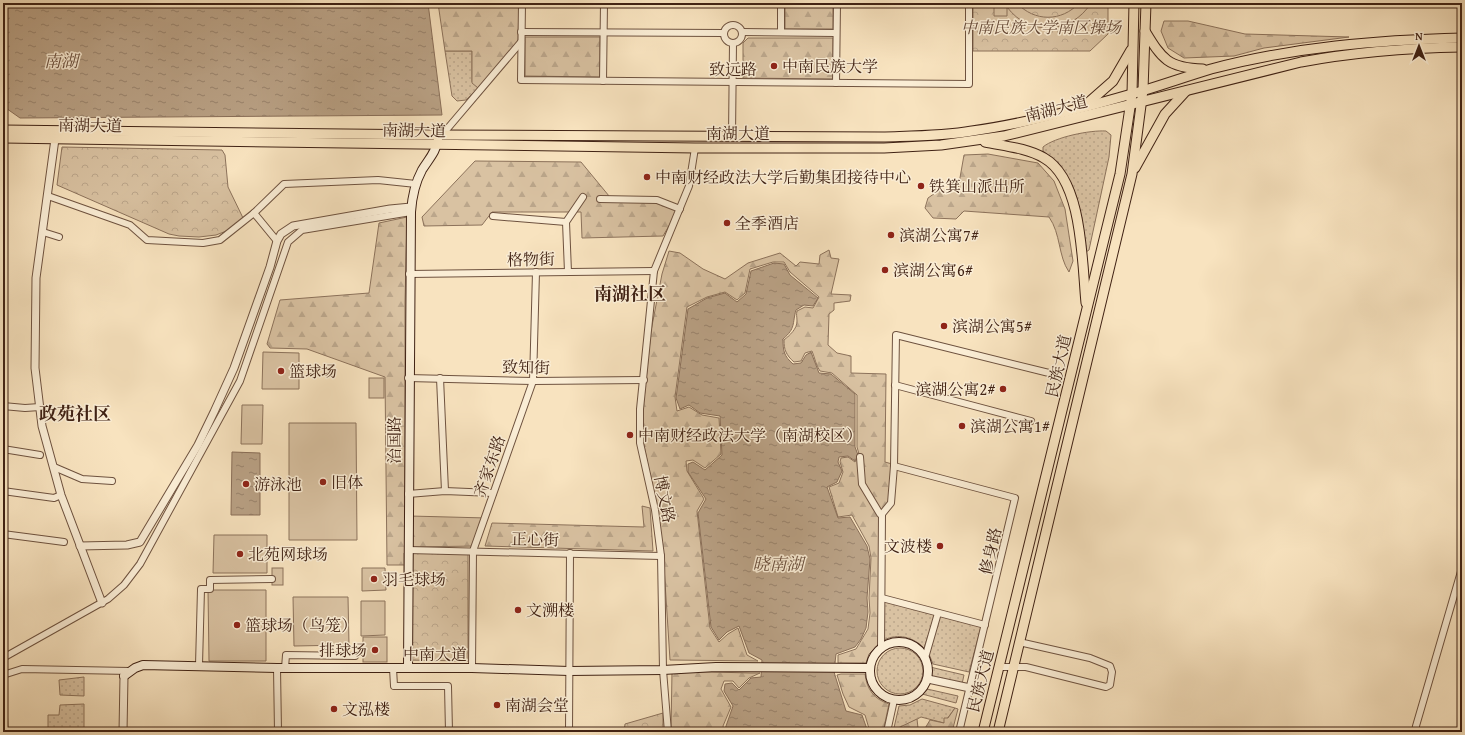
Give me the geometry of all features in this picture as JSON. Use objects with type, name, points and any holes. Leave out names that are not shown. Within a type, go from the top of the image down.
[{"type":"main road","name":"民族大道","points":[[983,732],[1120,174],[1132,94],[1134,3]]},
{"type":"main road","name":"民族大道","points":[[998,732],[1132,174],[1143,90],[1146,3]]},
{"type":"main road","points":[[1145,31],[1160,55],[1172,65],[1182,68],[1212,69]]},
{"type":"main road","name":"南湖大道","points":[[3,130],[440,135],[885,137],[957,133],[1040,118],[1132,94],[1212,69],[1316,48],[1396,40],[1462,38]]},
{"type":"main road","points":[[1083,106],[1102,92],[1113,81],[1126,60],[1133,44]]},
{"type":"main road","name":"南湖大道","points":[[3,138],[695,148],[904,147],[958,144],[982,141],[1142,102],[1188,89],[1332,56],[1410,48],[1462,47]]},
{"type":"main road","points":[[1132,174],[1152,134],[1165,114],[1188,89]]},
{"type":"main road","points":[[437,145],[440,135]]},
{"type":"main road","points":[[982,141],[1036,154],[1051,164],[1064,178],[1072,200],[1078,229],[1086,308]]},
{"type":"main road","name":"治国路","points":[[408,668],[408,378],[411,210],[416,184],[422,170],[437,145]]},
{"type":"main road","points":[[893,642],[908,643],[919,649],[925,658],[928,667],[928,679],[922,690],[911,698],[894,700],[885,697],[875,688],[871,680],[870,668],[872,659],[881,648],[893,642]]},
{"type":"main road","name":"中南大道","points":[[127,673],[143,665],[199,665],[281,668],[472,668],[569,671],[749,667],[870,668]]},
{"type":"street","points":[[440,135],[521,42],[522,3]]},
{"type":"street","points":[[603,81],[604,3]]},
{"type":"street","points":[[781,3],[781,32]]},
{"type":"street","points":[[836,3],[836,83]]},
{"type":"street","name":"致远路","points":[[521,42],[521,80],[970,84],[969,3]]},
{"type":"street","points":[[724,33],[727,28],[733,25],[739,27],[742,32]]},
{"type":"street","points":[[521,32],[724,33]]},
{"type":"street","points":[[724,33],[726,39],[733,43],[739,41],[742,32]]},
{"type":"street","points":[[742,32],[836,33]]},
{"type":"street","points":[[732,136],[733,43]]},
{"type":"street","points":[[55,139],[36,278],[34,329],[35,368],[42,426],[61,495],[102,603]]},
{"type":"street","name":"博文路","points":[[668,732],[663,670],[661,556],[655,510],[640,443],[640,409],[654,271],[689,186],[695,148]]},
{"type":"street","points":[[48,196],[130,225],[147,240],[203,243],[220,240],[254,213],[284,184],[378,180],[416,184]]},
{"type":"street","points":[[568,272],[566,222],[583,197]]},
{"type":"street","points":[[600,199],[657,200],[680,209]]},
{"type":"street","points":[[80,546],[127,545],[140,542],[198,445],[220,399],[234,368],[270,267],[277,241],[281,234],[293,226],[390,209],[411,210]]},
{"type":"street","points":[[3,658],[102,603],[124,585],[140,564],[240,381],[288,242],[302,230],[411,210]]},
{"type":"street","points":[[254,213],[277,241]]},
{"type":"street","points":[[493,216],[566,222]]},
{"type":"street","points":[[43,232],[59,237]]},
{"type":"street","name":"格物街","points":[[409,274],[654,271]]},
{"type":"street","name":"齐家东路","points":[[472,668],[472,551],[533,381],[536,272]]},
{"type":"street","points":[[881,648],[882,514],[891,503],[894,466],[896,335],[1049,373]]},
{"type":"street","name":"致知街","points":[[408,378],[533,381],[644,380]]},
{"type":"street","points":[[440,378],[445,492]]},
{"type":"street","points":[[895,385],[1031,420]]},
{"type":"street","points":[[3,406],[25,408],[40,406]]},
{"type":"street","points":[[3,449],[40,455]]},
{"type":"street","points":[[860,457],[862,484],[880,514]]},
{"type":"street","name":"修身路","points":[[894,466],[1015,498],[986,625],[959,732]]},
{"type":"street","points":[[54,467],[82,479],[112,481]]},
{"type":"street","points":[[3,491],[54,498],[61,495]]},
{"type":"street","points":[[408,494],[445,492],[493,493]]},
{"type":"street","points":[[3,534],[64,542]]},
{"type":"street","name":"正心街","points":[[408,550],[661,556]]},
{"type":"street","points":[[569,732],[570,553]]},
{"type":"street","points":[[1416,732],[1416,726],[1462,568]]},
{"type":"street","points":[[199,665],[201,590],[210,589],[210,580],[272,579]]},
{"type":"street","points":[[882,598],[986,625]]},
{"type":"street","points":[[925,658],[938,613]]},
{"type":"street","points":[[998,667],[1013,669],[1026,667],[1106,687],[1110,685],[1112,672],[1110,666],[1090,658],[1019,642]]},
{"type":"street","points":[[278,732],[281,668],[286,655],[356,656]]},
{"type":"street","points":[[393,668],[394,686],[448,686],[449,732]]},
{"type":"street","points":[[3,675],[22,669],[127,673],[123,732],[86,732]]},
{"type":"street","points":[[928,679],[970,688]]},
{"type":"street","points":[[887,732],[894,700]]},
{"type":"green space","points":[[438,3],[519,3],[518,41],[478,88],[472,83],[472,51],[445,51]]},
{"type":"green space","points":[[785,3],[833,3],[833,29],[785,29]]},
{"type":"green space","name":"中南民族大学南区操场","points":[[973,3],[1108,3],[1108,34],[1090,51],[973,51]]},
{"type":"green space","points":[[994,3],[1017,3],[1031,14],[1048,17],[1065,14],[1079,3],[1091,3],[1083,13],[1073,21],[1062,26],[1050,28],[1038,27],[1027,23],[1016,17],[1007,7],[1007,16],[994,16]]},
{"type":"green space","points":[[1164,21],[1188,21],[1245,34],[1349,37],[1264,48],[1234,56],[1184,58],[1168,48],[1161,31]]},
{"type":"green space","points":[[525,37],[600,37],[600,77],[525,76]]},
{"type":"green space","points":[[748,38],[833,38],[833,79],[743,78],[743,43]]},
{"type":"green space","points":[[445,51],[472,51],[472,82],[478,88],[466,100],[457,101],[452,96]]},
{"type":"green space","points":[[1106,131],[1111,135],[1109,157],[1089,250],[1086,252],[1080,209],[1076,196],[1064,173],[1043,151],[1043,147],[1048,143],[1064,137]]},
{"type":"green space","points":[[62,147],[222,150],[225,155],[228,187],[244,220],[229,230],[216,235],[199,237],[169,234],[57,185]]},
{"type":"green space","points":[[988,154],[1038,163],[1054,181],[1065,209],[1073,261],[1069,272],[1065,266],[1056,231],[1049,217],[964,211],[956,219],[933,218],[925,208],[928,198],[938,191],[958,189],[964,155]]},
{"type":"green space","points":[[475,161],[581,162],[614,202],[657,200],[680,207],[663,236],[582,238],[581,212],[492,212],[482,225],[424,226],[422,217]]},
{"type":"green space","points":[[407,217],[405,302],[405,565],[387,565],[385,377],[307,349],[270,348],[267,344],[280,300],[369,293],[379,223]]},
{"type":"green space","points":[[829,250],[831,258],[839,259],[831,294],[851,295],[850,301],[834,303],[834,310],[829,314],[828,345],[837,353],[851,356],[851,373],[886,374],[885,462],[892,464],[890,500],[880,514],[879,644],[869,654],[866,663],[838,663],[838,655],[856,649],[868,629],[870,613],[869,598],[871,558],[869,546],[852,515],[838,517],[829,487],[839,483],[843,472],[840,462],[841,458],[848,457],[855,462],[859,454],[857,447],[857,395],[832,373],[820,371],[812,351],[805,353],[801,361],[794,362],[787,355],[784,347],[784,340],[796,327],[797,311],[805,307],[813,308],[819,297],[790,272],[784,262],[773,262],[750,269],[745,293],[737,300],[725,292],[707,297],[687,307],[675,397],[677,411],[689,407],[702,415],[719,418],[721,454],[705,468],[693,460],[686,461],[687,471],[704,499],[697,511],[710,628],[719,642],[738,628],[747,655],[758,661],[670,660],[663,551],[658,512],[643,441],[643,409],[651,331],[662,274],[669,251],[680,253],[703,269],[725,279],[748,263],[780,253],[796,266],[800,262],[819,264],[820,255]]},
{"type":"green space","name":"篮球场","points":[[263,352],[299,353],[299,389],[262,389]]},
{"type":"green space","points":[[369,378],[384,378],[384,398],[369,398]]},
{"type":"green space","points":[[242,405],[263,405],[262,444],[241,444]]},
{"type":"green space","name":"旧体","points":[[289,423],[356,423],[357,540],[289,540]]},
{"type":"green space","points":[[642,506],[650,508],[653,551],[485,546],[492,523],[644,527]]},
{"type":"green space","points":[[410,516],[487,518],[478,546],[410,547]]},
{"type":"green space","name":"北苑网球场","points":[[214,535],[267,535],[267,573],[213,573]]},
{"type":"green space","points":[[404,553],[468,554],[468,661],[405,660]]},
{"type":"green space","points":[[272,568],[283,568],[283,585],[272,585]]},
{"type":"green space","name":"羽毛球场","points":[[362,568],[385,568],[386,590],[362,591]]},
{"type":"green space","name":"篮球场（鸟笼）","points":[[208,590],[266,590],[266,661],[209,661]]},
{"type":"green space","points":[[293,597],[348,597],[349,645],[294,646]]},
{"type":"green space","points":[[361,601],[385,601],[385,635],[361,636]]},
{"type":"green space","points":[[884,601],[935,615],[924,648],[915,641],[905,637],[895,637],[884,640]]},
{"type":"green space","points":[[940,616],[981,627],[969,672],[933,664],[929,654]]},
{"type":"green space","name":"排球场","points":[[363,637],[387,637],[387,662],[363,662]]},
{"type":"green space","points":[[900,648],[913,652],[919,658],[923,671],[919,684],[913,690],[900,694],[887,690],[881,684],[877,671],[881,658],[887,652]]},
{"type":"green space","points":[[930,667],[964,675],[962,684],[931,676]]},
{"type":"green space","points":[[672,671],[760,673],[749,678],[739,688],[733,681],[724,681],[721,689],[731,707],[723,726],[724,732],[671,732]]},
{"type":"green space","points":[[865,674],[867,685],[875,697],[889,704],[883,732],[870,732],[865,715],[849,707],[837,675]]},
{"type":"green space","points":[[84,677],[84,696],[60,695],[59,680]]},
{"type":"green space","points":[[927,689],[958,696],[956,703],[922,694]]},
{"type":"green space","points":[[922,699],[955,708],[944,723],[921,717],[893,732],[899,706],[910,705]]},
{"type":"green space","points":[[84,704],[84,728],[48,729],[48,715],[59,715],[60,705]]},
{"type":"green space","points":[[3,706],[7,706],[8,729],[3,729]]},
{"type":"green space","points":[[955,708],[958,709],[952,732],[894,732],[898,728],[917,719],[918,728],[921,731],[924,730],[930,720],[944,723],[944,718],[948,718]]},
{"type":"green space","points":[[663,713],[663,732],[624,732],[625,724]]},
{"type":"water","name":"南湖","points":[[3,3],[428,3],[442,115],[20,118],[3,106]]},
{"type":"water","name":"晓南湖","points":[[774,263],[784,264],[790,275],[818,298],[813,306],[804,305],[796,310],[792,329],[783,339],[786,356],[793,364],[801,363],[806,355],[811,352],[819,373],[831,374],[855,394],[855,447],[858,455],[855,461],[848,456],[839,457],[838,462],[842,471],[837,482],[827,487],[838,518],[850,517],[867,546],[870,559],[867,598],[868,612],[866,628],[861,639],[855,647],[836,654],[834,672],[846,711],[862,715],[868,732],[725,732],[733,706],[724,691],[725,684],[732,683],[739,690],[751,678],[761,677],[762,660],[749,653],[739,626],[727,632],[719,640],[711,627],[698,513],[706,499],[688,472],[688,464],[693,462],[705,470],[722,455],[720,416],[700,413],[689,405],[680,409],[676,398],[688,309],[707,298],[725,293],[737,302],[746,294],[751,271]]},
{"type":"water","name":"游泳池","points":[[232,452],[260,453],[260,515],[231,515]]},
{"type":"place","name":"中南民族大学","points":[[774,66]]},
{"type":"place","name":"中南财经政法大学后勤集团接待中心","points":[[647,177]]},
{"type":"place","name":"铁箕山派出所","points":[[921,186]]},
{"type":"place","name":"全季酒店","points":[[727,223]]},
{"type":"place","name":"滨湖公寓7#","points":[[891,235]]},
{"type":"place","name":"滨湖公寓6#","points":[[885,270]]},
{"type":"place","name":"滨湖公寓5#","points":[[944,326]]},
{"type":"place","name":"篮球场","points":[[281,371]]},
{"type":"place","name":"滨湖公寓2#","points":[[1003,389]]},
{"type":"place","name":"滨湖公寓1#","points":[[962,426]]},
{"type":"place","name":"中南财经政法大学（南湖校区）","points":[[630,435]]},
{"type":"place","name":"旧体","points":[[323,482]]},
{"type":"place","name":"游泳池","points":[[246,484]]},
{"type":"place","name":"文波楼","points":[[940,546]]},
{"type":"place","name":"北苑网球场","points":[[240,554]]},
{"type":"place","name":"羽毛球场","points":[[374,579]]},
{"type":"place","name":"文溯楼","points":[[518,610]]},
{"type":"place","name":"篮球场（鸟笼）","points":[[237,625]]},
{"type":"place","name":"排球场","points":[[375,650]]},
{"type":"place","name":"南湖会堂","points":[[497,705]]},
{"type":"place","name":"文泓楼","points":[[334,709]]},
{"type":"district","name":"南湖社区","points":[[630,293]]},
{"type":"district","name":"政苑社区","points":[[75,413]]}]
